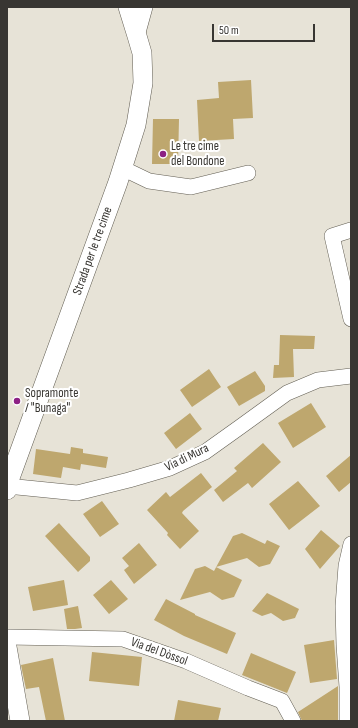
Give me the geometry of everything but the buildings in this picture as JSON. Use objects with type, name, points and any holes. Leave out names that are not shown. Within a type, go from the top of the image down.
[{"type":"main road","name":"Strada per le tre cime","points":[[7,490],[7,486],[122,168],[136,125],[143,83],[142,53],[128,7]]},
{"type":"main road","points":[[7,647],[20,721]]},
{"type":"street","points":[[137,36],[144,7]]},
{"type":"street","points":[[122,168],[149,181],[191,187],[248,173]]},
{"type":"street","points":[[351,230],[332,236],[351,319]]},
{"type":"street","name":"Via di Mura","points":[[7,486],[77,492],[129,480],[170,468],[204,452],[287,393],[318,380],[351,376]]},
{"type":"street","points":[[347,721],[343,606],[346,566],[351,544]]},
{"type":"street","name":"Via del Dòssol","points":[[7,637],[123,639],[186,661],[282,701],[293,721]]},
{"type":"place","name":"Le tre cime del Bondone","points":[[163,154]]},
{"type":"place","name":"Sopramonte / \"Bunaga\"","points":[[17,401]]}]
